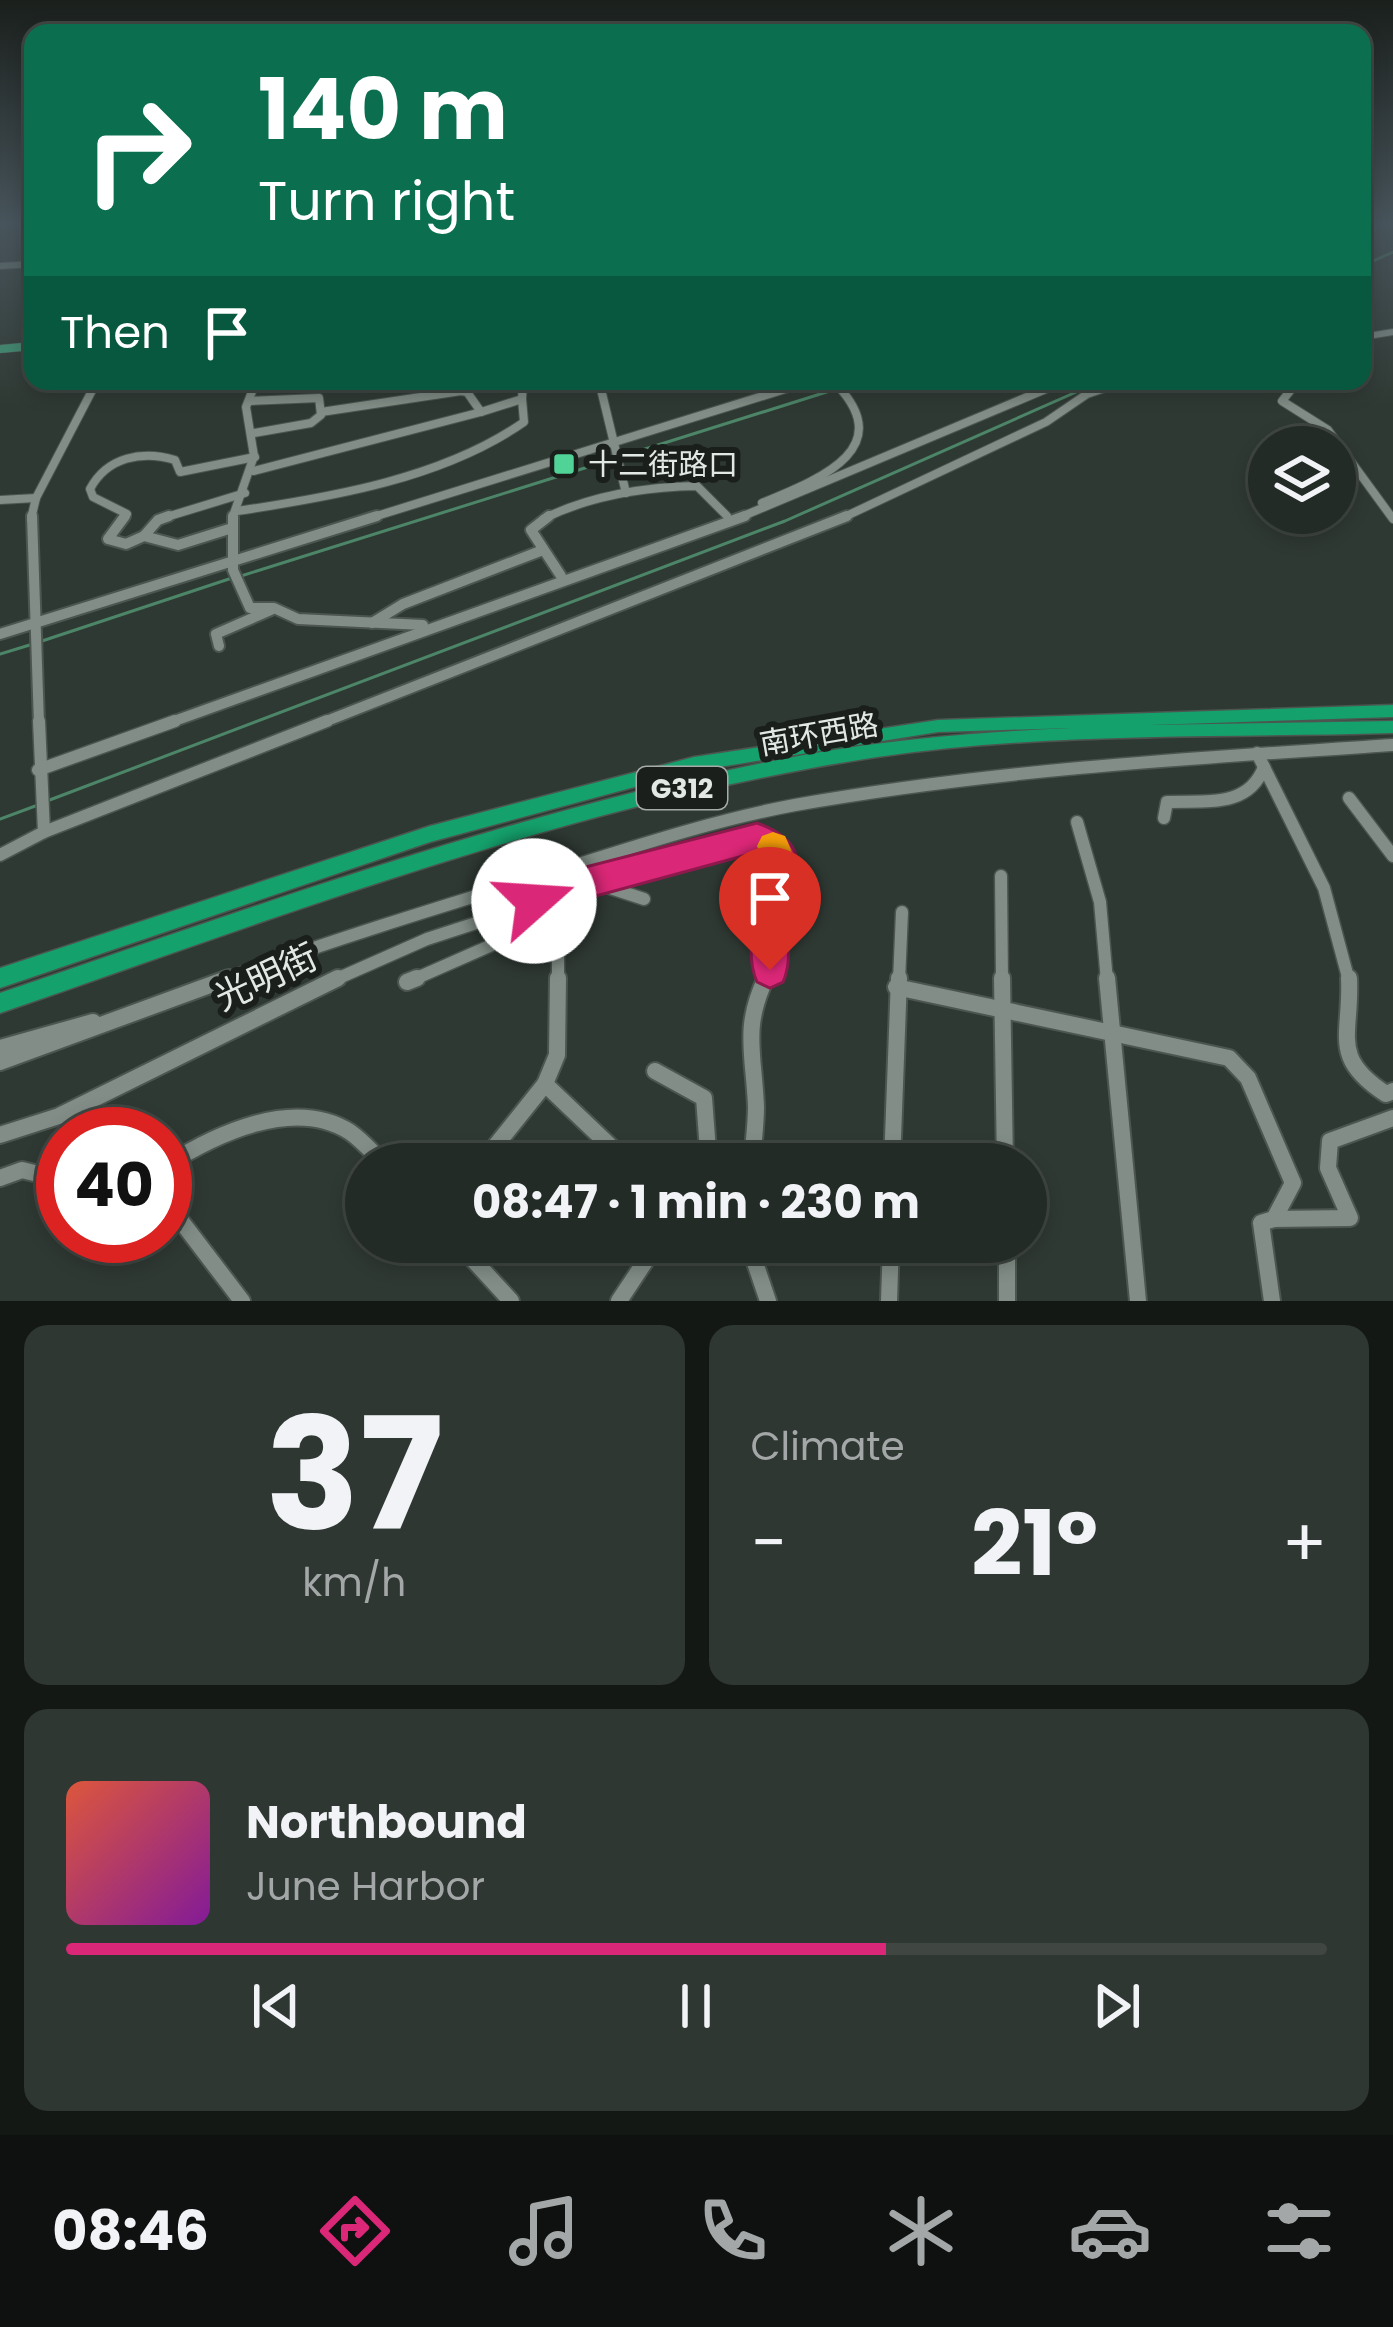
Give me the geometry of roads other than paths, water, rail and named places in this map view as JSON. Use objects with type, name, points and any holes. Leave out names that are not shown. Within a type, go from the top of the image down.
[{"type":"highway","name":"南环西路","points":[[0,978],[430,834],[694,764],[938,726],[1393,711]]},
{"type":"highway","name":"南环西路","points":[[0,1003],[435,858],[698,783],[938,742],[1393,727]]},
{"type":"street","points":[[44,828],[30,523],[36,498],[92,390]]},
{"type":"street","points":[[254,390],[246,407],[254,433],[254,471],[229,530],[236,571],[250,608],[274,608],[298,619],[413,628],[799,489],[852,454],[863,426],[860,410],[845,390]]},
{"type":"street","points":[[237,511],[303,502],[495,444],[524,422],[522,390]]},
{"type":"street","points":[[601,390],[626,493]]},
{"type":"street","points":[[0,634],[32,635],[784,390]]},
{"type":"street","points":[[39,774],[785,502],[1044,390]]},
{"type":"street","points":[[0,855],[44,828],[856,513],[1046,422],[1099,390]]},
{"type":"street","points":[[1291,390],[1282,401],[1328,430],[1393,520]]},
{"type":"street","points":[[254,433],[311,422],[321,412],[461,391],[467,392],[481,412]]},
{"type":"street","points":[[250,401],[319,398],[321,412]]},
{"type":"street","points":[[254,471],[320,458],[522,399]]},
{"type":"street","points":[[245,494],[158,520],[144,536],[126,544],[108,539],[127,514],[93,497],[90,489],[103,470],[150,454],[175,460],[180,472],[255,457]]},
{"type":"street","points":[[561,575],[531,530],[536,522],[626,493],[697,486],[727,516]]},
{"type":"street","points":[[0,500],[36,498]]},
{"type":"street","points":[[144,536],[178,545],[229,530]]},
{"type":"street","points":[[369,625],[403,604],[543,550]]},
{"type":"street","points":[[219,646],[216,634],[274,608]]},
{"type":"street","points":[[0,1062],[314,946],[791,806],[932,785],[1393,745]]},
{"type":"street","points":[[1164,818],[1167,802],[1222,801],[1247,794],[1258,784],[1260,760]]},
{"type":"street","points":[[1260,760],[1326,882],[1350,981],[1348,1059],[1370,1086],[1386,1094],[1393,1091]]},
{"type":"street","points":[[1349,798],[1393,856]]},
{"type":"street","points":[[1076,821],[1100,902],[1138,1301]]},
{"type":"street","points":[[562,876],[574,886],[600,882],[757,837],[780,854],[784,870],[772,922],[770,970],[751,1010],[749,1048],[757,1108],[754,1143]]},
{"type":"street","name":"光明街","points":[[0,1135],[64,1116],[145,1071],[427,938],[534,901],[562,876]]},
{"type":"street","points":[[1001,876],[1006,1143]]},
{"type":"street","points":[[600,882],[644,899]]},
{"type":"street","points":[[406,982],[558,914],[600,882]]},
{"type":"street","points":[[892,1143],[902,912]]},
{"type":"street","points":[[498,1143],[545,1084],[556,1055],[558,914]]},
{"type":"street","points":[[896,987],[1229,1058],[1247,1078],[1293,1183],[1274,1219]]},
{"type":"street","points":[[0,1048],[188,994]]},
{"type":"street","points":[[655,1071],[704,1098],[707,1143]]},
{"type":"street","points":[[545,1084],[607,1143]]},
{"type":"street","points":[[1272,1301],[1261,1223],[1350,1217],[1328,1168],[1330,1141],[1393,1118]]},
{"type":"street","points":[[192,1148],[204,1140],[264,1123],[316,1122],[344,1128],[361,1143]]},
{"type":"street","points":[[0,1178],[22,1170],[36,1173]]},
{"type":"street","points":[[192,1235],[242,1301]]},
{"type":"street","points":[[477,1263],[512,1301]]},
{"type":"street","points":[[619,1301],[644,1263]]},
{"type":"street","points":[[755,1263],[768,1301]]},
{"type":"street","points":[[889,1301],[890,1263]]},
{"type":"street","points":[[1006,1263],[1007,1301]]},
{"type":"waterway","points":[[241,576],[833,390]]},
{"type":"waterway","points":[[47,801],[785,521],[1081,390]]},
{"type":"waterway","points":[[42,641],[232,578]]},
{"type":"waterway","points":[[0,654],[33,644]]},
{"type":"waterway","points":[[0,819],[38,805]]},
{"type":"place","name":"十二街路口","points":[[564,464]]}]
